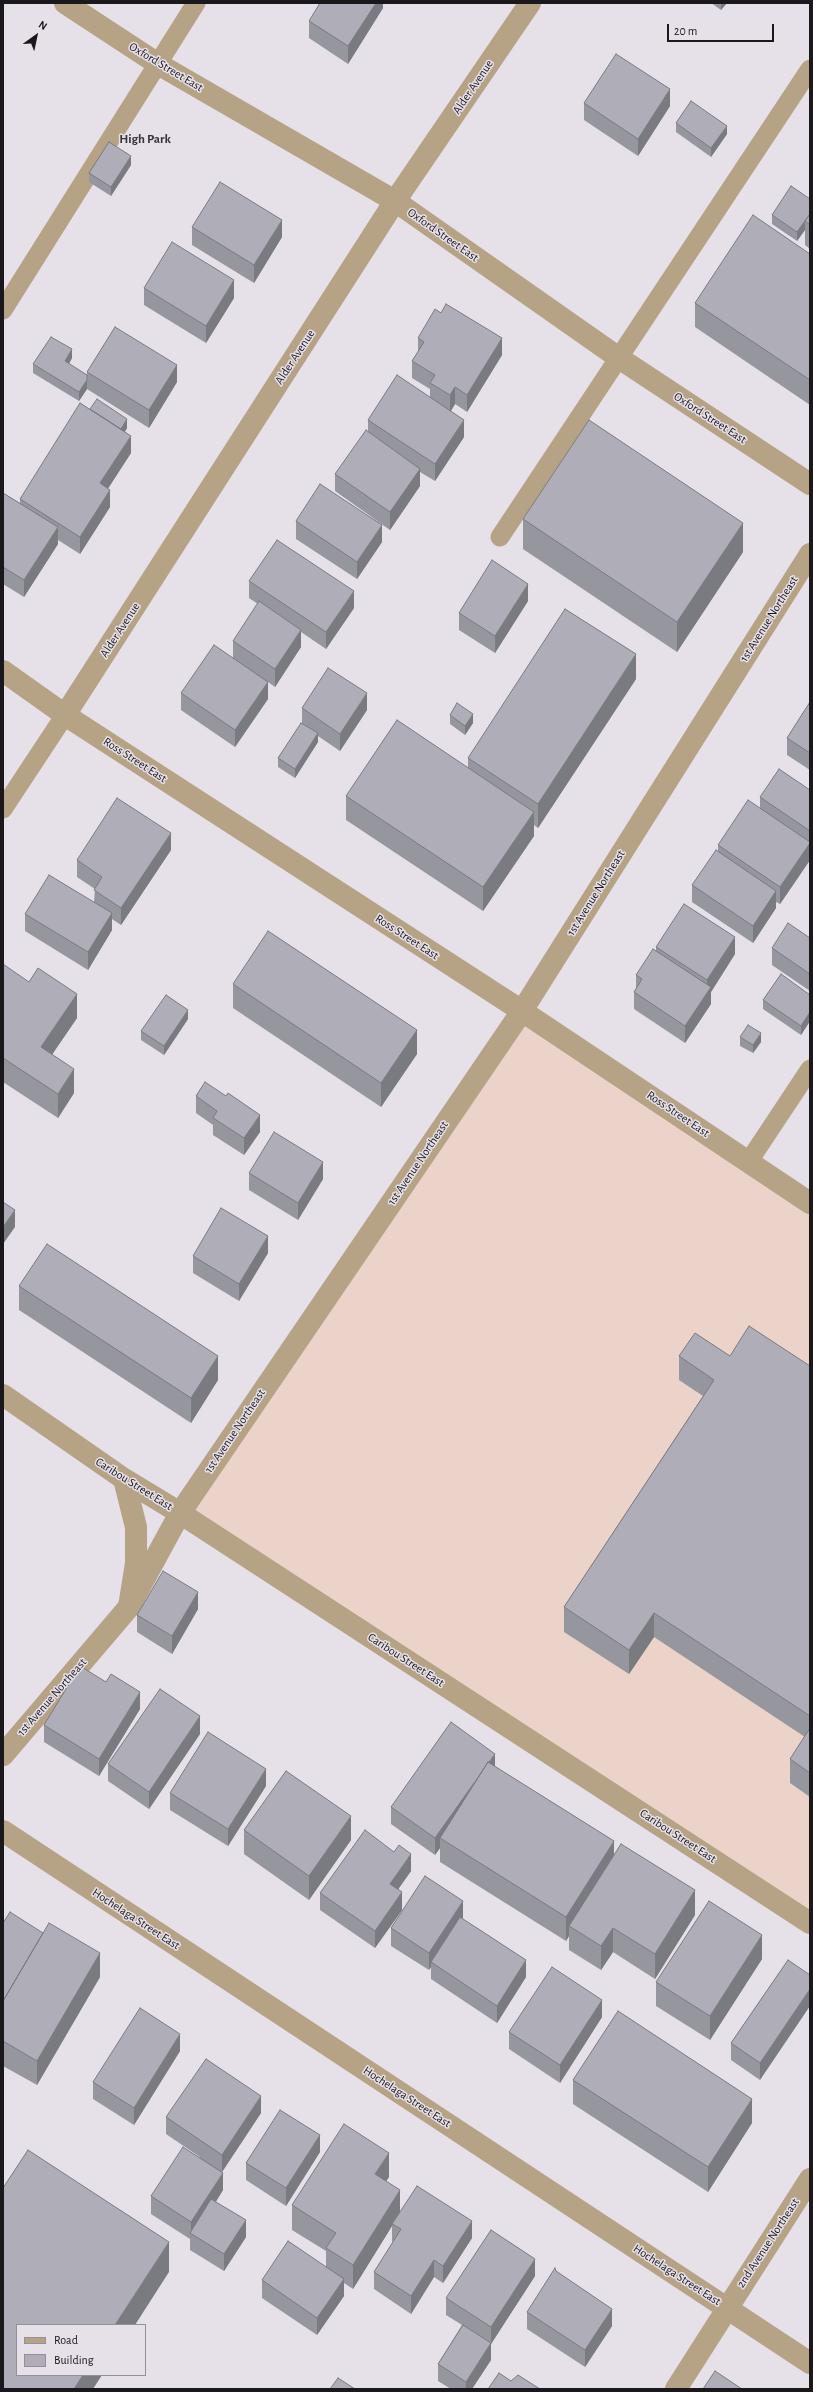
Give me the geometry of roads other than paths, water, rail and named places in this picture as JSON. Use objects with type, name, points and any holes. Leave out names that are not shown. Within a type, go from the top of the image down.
[{"type":"street","name":"Oxford Street East","points":[[65,3],[158,64],[395,201],[619,358],[810,484]]},
{"type":"street","name":"Alder Avenue","points":[[65,715],[395,201],[530,3]]},
{"type":"street","name":"1st Avenue Northeast","points":[[3,1755],[129,1607],[180,1513],[522,1011],[810,554]]},
{"type":"street","name":"Ross Street East","points":[[3,671],[65,715],[522,1011],[810,1203]]},
{"type":"street","name":"Caribou Street East","points":[[3,1395],[124,1479],[180,1513],[810,1922]]},
{"type":"street","points":[[124,1479],[136,1527],[136,1563],[129,1607]]},
{"type":"street","name":"Hochelaga Street East","points":[[3,1832],[810,2363]]},
{"type":"street","name":"2nd Avenue Northeast","points":[[676,2389],[726,2308],[810,2179]]},
{"type":"lane","points":[[3,310],[196,3]]},
{"type":"lane","points":[[500,537],[810,69]]},
{"type":"lane","points":[[3,810],[65,715]]},
{"type":"lane","points":[[749,1161],[810,1069]]},
{"type":"district","name":"High Park","points":[[145,139]]}]
